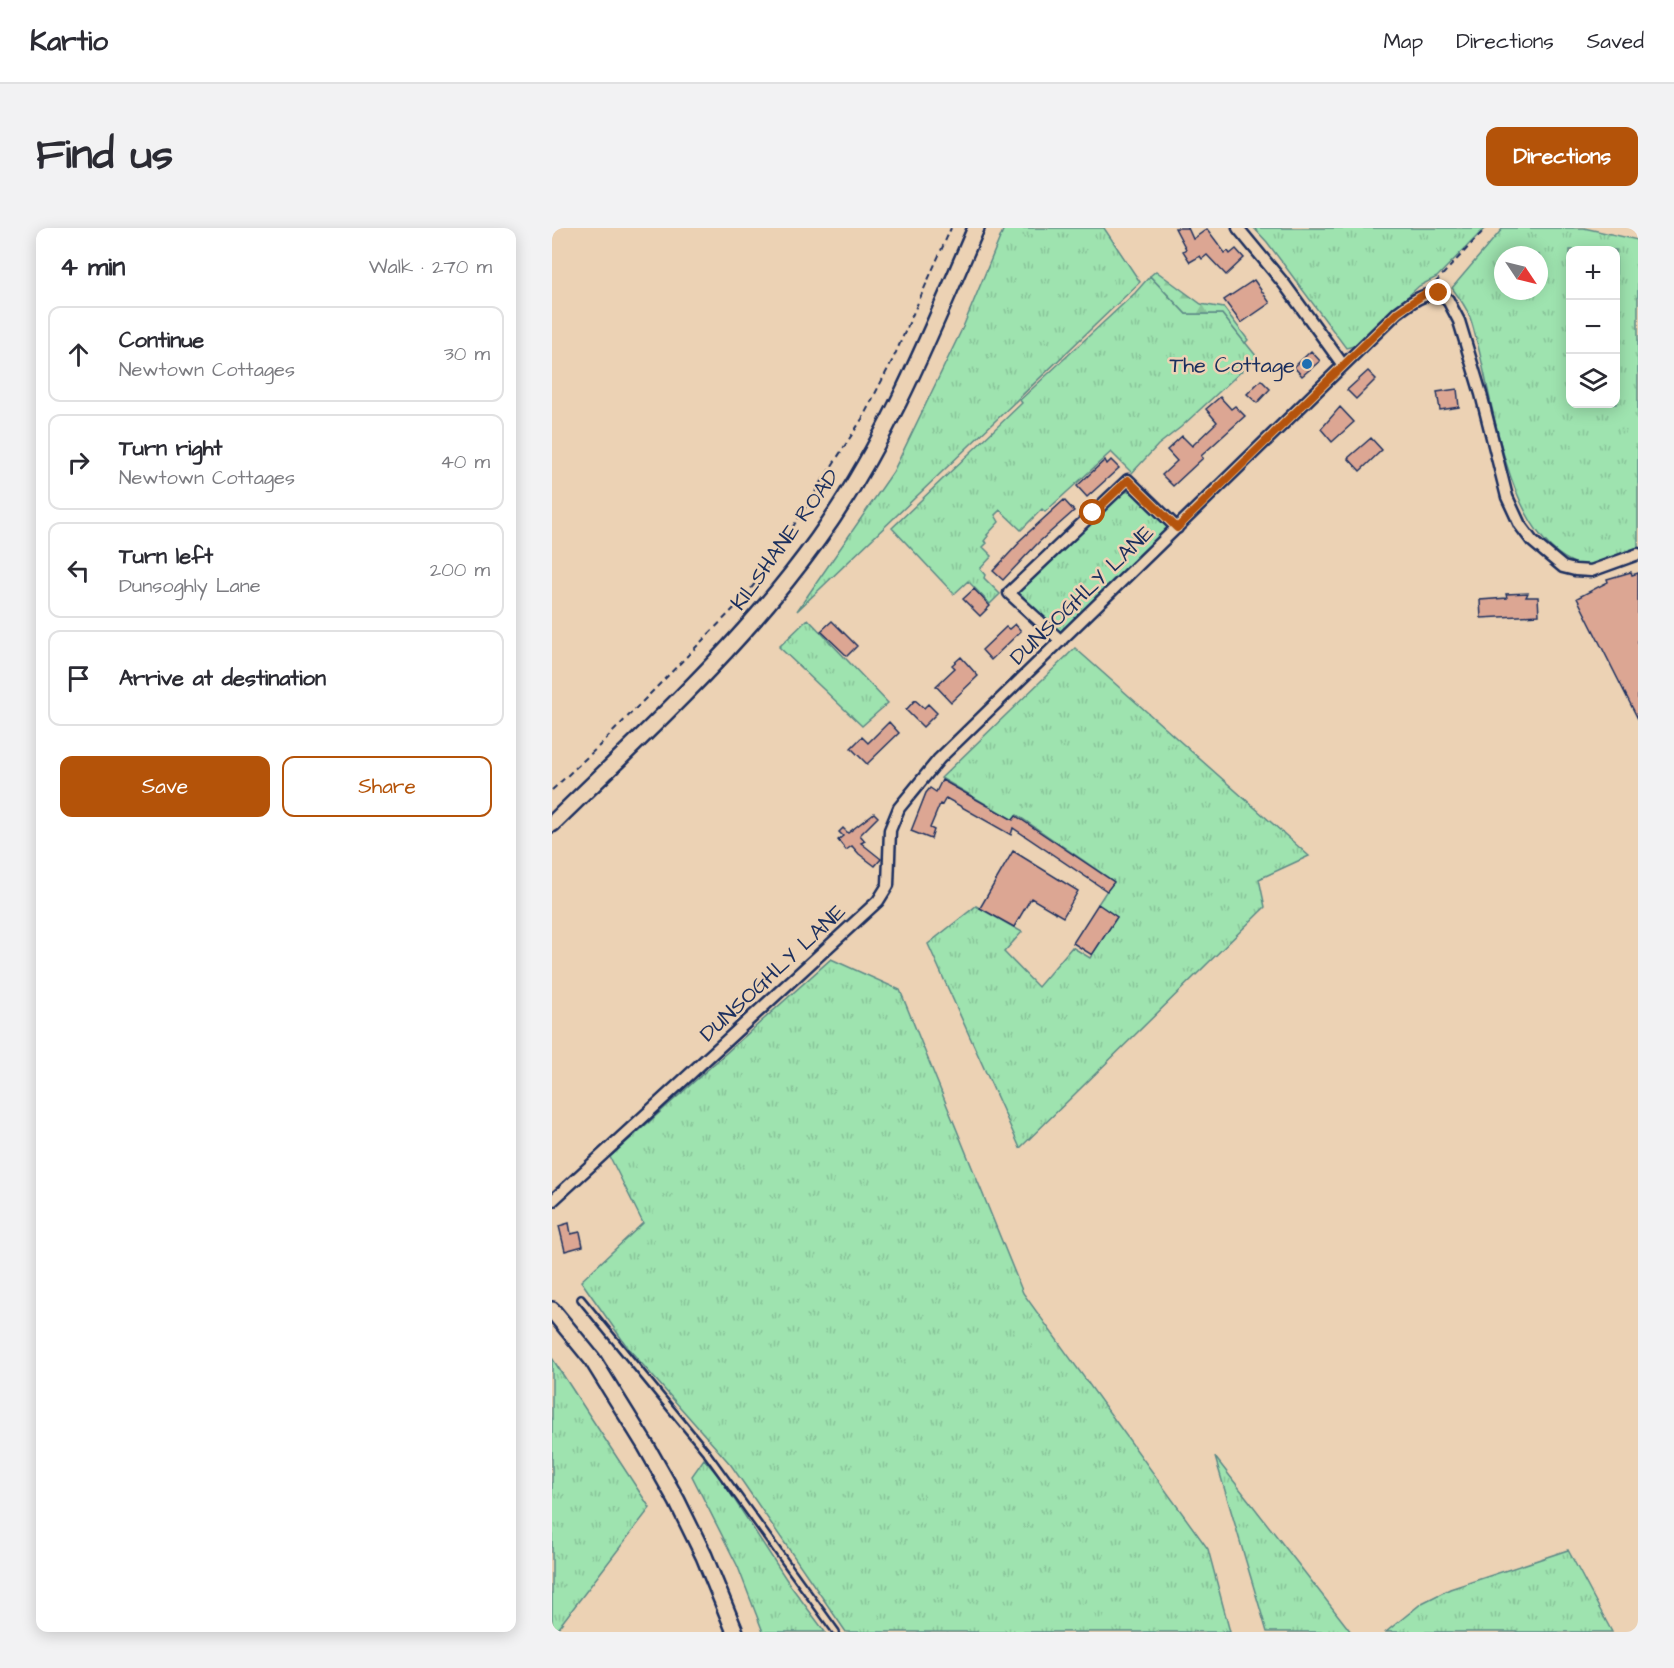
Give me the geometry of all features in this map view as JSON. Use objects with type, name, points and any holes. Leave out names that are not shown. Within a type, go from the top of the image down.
[{"type":"street","name":"KILSHANE ROAD","points":[[552,824],[723,655],[759,615],[818,538],[851,488],[885,429],[916,368],[976,228]]},
{"type":"street","points":[[1238,228],[1285,285],[1343,365]]},
{"type":"street","name":"DUNSOGHLY LANE","points":[[552,1201],[878,901],[888,885],[890,830],[899,808],[939,759],[1398,312],[1426,293],[1431,294]]},
{"type":"street","points":[[1431,294],[1439,293],[1448,300],[1459,321],[1481,394],[1507,497],[1520,525],[1532,541],[1563,567],[1575,570],[1591,571],[1638,554]]},
{"type":"street","points":[[1061,641],[1009,593],[1128,480],[1177,528]]},
{"type":"street","points":[[552,1310],[592,1359],[646,1446],[704,1556],[735,1632]]},
{"type":"lane","points":[[581,1299],[706,1452],[836,1632]]},
{"type":"path","points":[[552,790],[598,747],[744,598],[767,567],[862,419],[893,359],[951,228]]},
{"type":"path","points":[[1431,294],[1438,279],[1486,228]]},
{"type":"green space","points":[[1004,228],[1104,228],[1140,282],[797,611],[893,472],[963,327]]},
{"type":"green space","points":[[1254,228],[1485,228],[1437,277],[1419,286],[1354,346],[1346,348]]},
{"type":"green space","points":[[1503,228],[1584,228],[1638,240],[1638,553],[1596,565],[1572,562],[1550,547],[1533,524],[1518,497],[1507,466],[1478,346],[1463,304],[1452,288]]},
{"type":"green space","points":[[1156,271],[1201,304],[1224,308],[1248,340],[1245,343],[1222,314],[1186,314],[1150,276]]},
{"type":"green space","points":[[1150,276],[1186,314],[1222,314],[1257,357],[1181,427],[1158,445],[1132,473],[1111,452],[1045,512],[1042,509],[1021,530],[1000,510],[995,515],[999,522],[984,541],[987,543],[983,547],[992,556],[980,569],[985,575],[984,578],[1000,594],[990,604],[968,581],[954,594],[892,528],[1022,403],[1020,400],[1135,293]]},
{"type":"green space","points":[[1130,491],[1137,493],[1172,527],[1060,635],[1016,593],[1117,494]]},
{"type":"green space","points":[[808,619],[888,703],[862,726],[779,647]]},
{"type":"green space","points":[[1075,648],[1309,856],[1259,879],[1265,907],[1020,1148],[928,944],[976,906],[1022,932],[1004,952],[1038,987],[1072,947],[1090,958],[1117,917],[1098,904],[1113,881],[1017,815],[1013,820],[941,778]]},
{"type":"green space","points":[[831,959],[900,990],[1023,1293],[1208,1549],[1230,1632],[846,1632],[731,1465],[628,1348],[581,1281],[643,1223],[610,1157]]},
{"type":"green space","points":[[552,1358],[650,1508],[555,1632],[552,1632]]},
{"type":"green space","points":[[1215,1457],[1351,1632],[1267,1632]]},
{"type":"green space","points":[[704,1459],[721,1479],[790,1585],[825,1632],[763,1632],[738,1567],[692,1476]]},
{"type":"green space","points":[[1568,1550],[1612,1632],[1386,1632],[1422,1603],[1450,1589]]},
{"type":"building","points":[[1175,228],[1188,228],[1193,239],[1207,229],[1225,253],[1228,251],[1230,254],[1236,249],[1244,258],[1226,275],[1207,255],[1190,262],[1183,251],[1186,249]]},
{"type":"building","points":[[1254,280],[1270,303],[1241,323],[1224,300]]},
{"type":"building","name":"The Cottage","points":[[1311,351],[1320,361],[1302,376],[1294,367]]},
{"type":"building","points":[[1368,371],[1376,379],[1356,399],[1347,390]]},
{"type":"building","points":[[1261,380],[1270,389],[1257,403],[1247,394]]},
{"type":"building","points":[[1457,389],[1459,407],[1440,410],[1437,392]]},
{"type":"building","points":[[1220,397],[1231,409],[1235,406],[1245,416],[1201,456],[1203,458],[1173,486],[1162,475],[1177,461],[1167,450],[1182,436],[1192,446],[1217,422],[1206,409]]},
{"type":"building","points":[[1340,407],[1354,422],[1332,442],[1321,429]]},
{"type":"building","points":[[1371,438],[1382,450],[1360,471],[1348,458]]},
{"type":"building","points":[[1105,460],[1107,464],[1111,460],[1119,468],[1087,497],[1077,486]]},
{"type":"building","points":[[1064,500],[1074,511],[1039,542],[1003,580],[993,571],[1018,542]]},
{"type":"building","points":[[1631,572],[1632,575],[1638,573],[1638,719],[1577,598],[1608,582],[1607,579]]},
{"type":"building","points":[[974,589],[990,606],[980,616],[963,599]]},
{"type":"building","points":[[1528,593],[1526,597],[1538,597],[1539,615],[1481,618],[1480,600],[1507,598],[1506,594]]},
{"type":"building","points":[[832,621],[857,646],[847,656],[821,631]]},
{"type":"building","points":[[1015,624],[1021,631],[991,660],[982,650],[1006,627],[1009,629]]},
{"type":"building","points":[[961,657],[978,676],[951,702],[936,686],[955,668],[952,665]]},
{"type":"building","points":[[915,700],[924,708],[928,704],[937,713],[923,727],[906,710]]},
{"type":"building","points":[[889,722],[899,733],[867,764],[851,748],[862,737],[868,743]]},
{"type":"building","points":[[942,780],[1013,820],[1016,816],[1114,882],[1107,891],[1013,828],[1011,835],[946,798],[942,805],[940,804],[930,828],[934,830],[931,839],[911,831],[926,793],[930,788],[936,792]]},
{"type":"building","points":[[874,813],[878,817],[860,835],[865,841],[861,843],[881,859],[875,866],[852,846],[846,850],[838,840],[843,836],[839,832],[843,828],[848,833]]},
{"type":"building","points":[[1013,851],[1078,891],[1063,917],[1031,898],[1014,927],[980,908]]},
{"type":"building","points":[[1098,904],[1117,917],[1092,955],[1073,943]]},
{"type":"building","points":[[569,1223],[571,1234],[580,1232],[583,1246],[565,1251],[559,1226]]},
{"type":"place","name":"The Cottage","points":[[1307,364]]},
{"type":"route","points":[[1093,513],[1128,480],[1177,528],[1398,312],[1426,293],[1439,293]]}]
